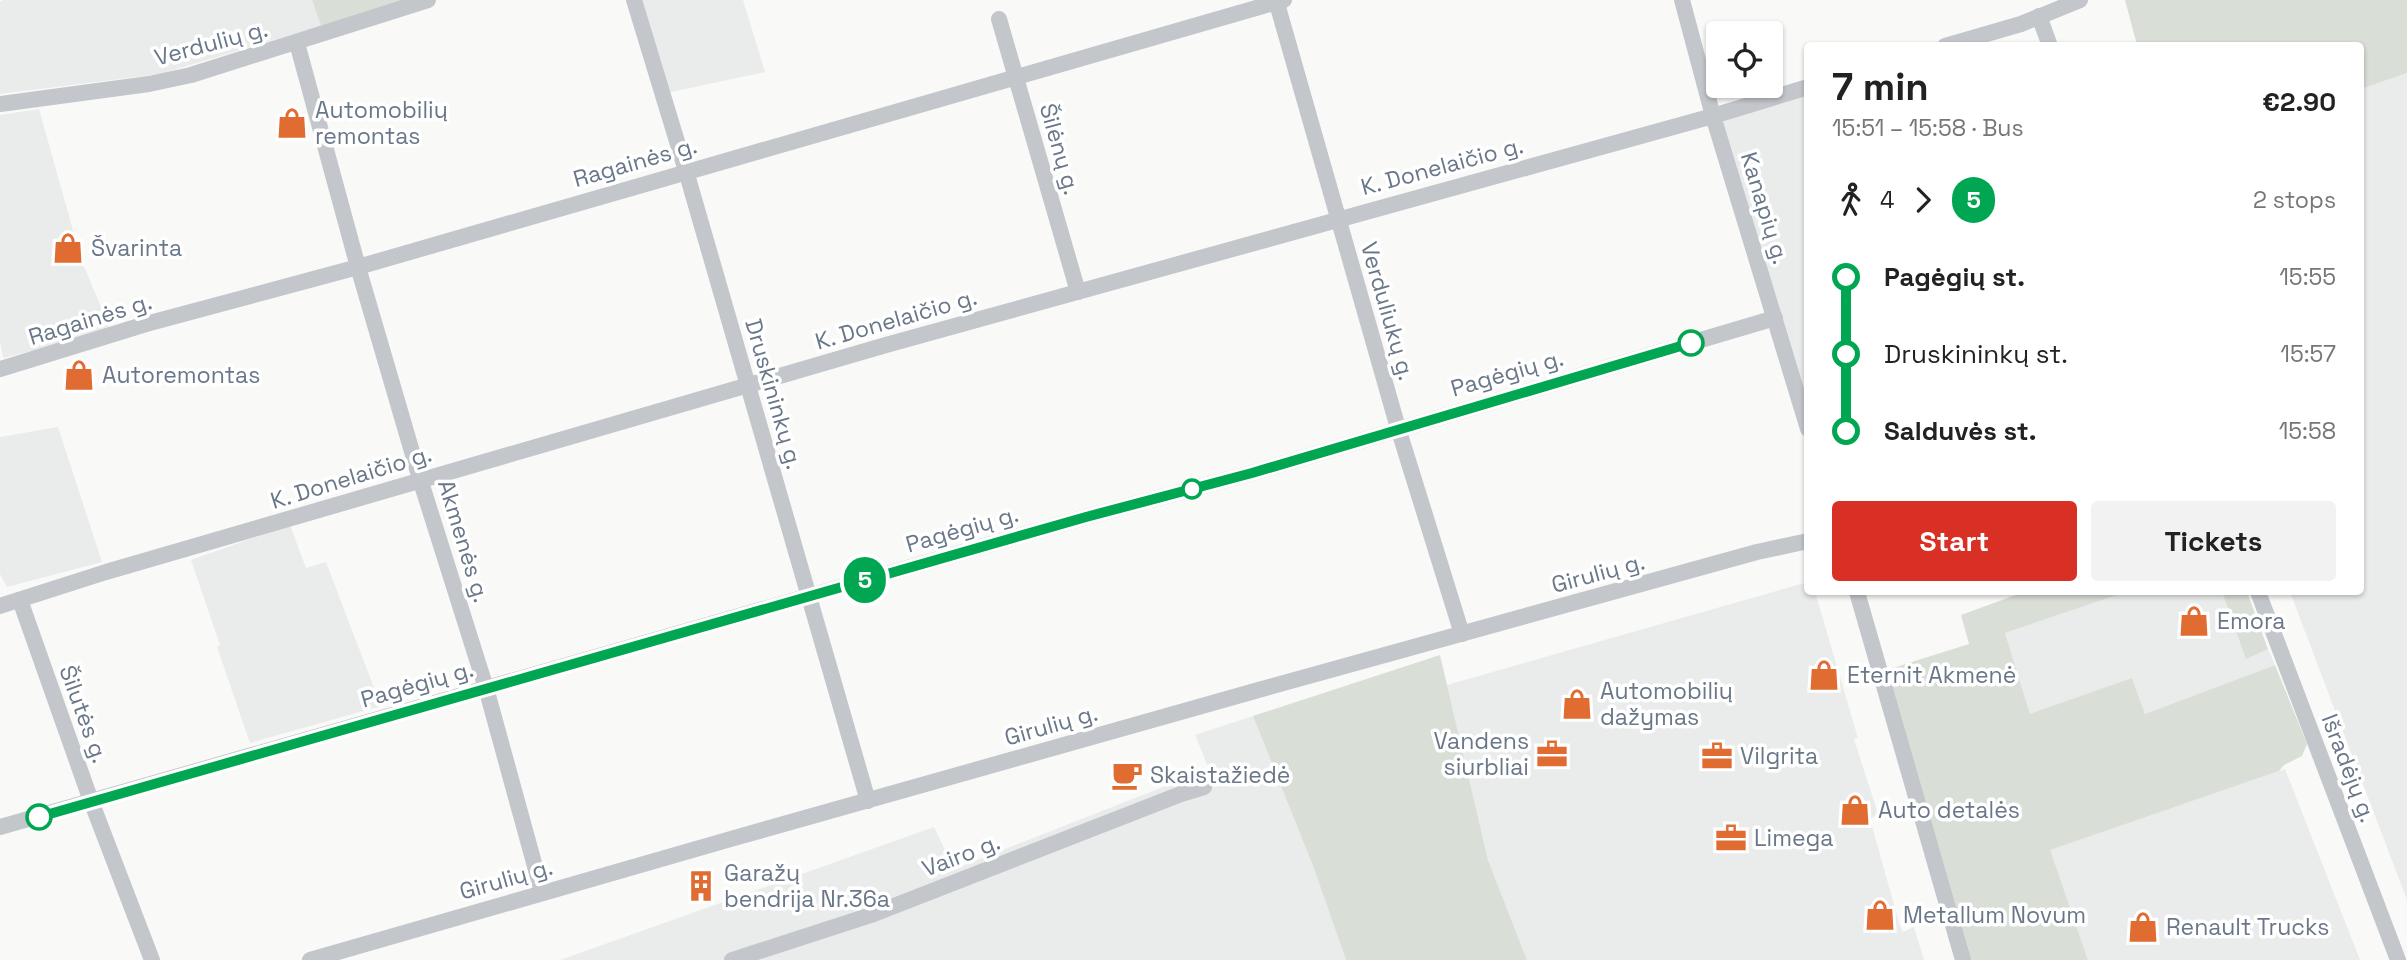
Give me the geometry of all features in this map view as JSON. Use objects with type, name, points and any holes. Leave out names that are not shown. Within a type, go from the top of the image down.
[{"type":"street","name":"Verdulių g.","points":[[0,104],[168,80],[297,43],[428,0]]},
{"type":"street","name":"Druskininkų g.","points":[[634,0],[687,172],[868,801]]},
{"type":"street","name":"Kanapių g.","points":[[1682,0],[1713,116],[1804,416]]},
{"type":"street","points":[[1959,42],[2021,24],[2080,0]]},
{"type":"street","name":"Ragainės g.","points":[[0,369],[146,324],[358,267],[1279,1]]},
{"type":"street","name":"Verduliukų g.","points":[[1279,1],[1398,428],[1462,634]]},
{"type":"street","points":[[2039,16],[2049,42]]},
{"type":"street","name":"Šilėnų g.","points":[[999,19],[1078,292]]},
{"type":"street","name":"Akmenės g.","points":[[297,43],[358,267],[420,480],[486,688],[542,892]]},
{"type":"street","name":"K. Donelaičio g.","points":[[0,606],[106,572],[747,385],[1338,218],[1713,116],[1804,88]]},
{"type":"street","name":"Pagėgių g.","points":[[0,827],[1086,517],[1252,473],[1775,318]]},
{"type":"street","name":"Girulių g.","points":[[310,960],[542,892],[1462,634],[1757,552],[1804,542]]},
{"type":"street","points":[[1858,595],[1963,960]]},
{"type":"street","name":"Išradėjų g.","points":[[2259,595],[2398,960]]},
{"type":"street","name":"Šilutės g.","points":[[20,600],[91,801],[152,960]]},
{"type":"street","name":"Vairo g.","points":[[732,960],[871,915],[1204,787]]},
{"type":"shaded area","points":[[312,0],[321,26],[160,74],[0,94],[0,2]]},
{"type":"shaded area","points":[[312,0],[404,0],[321,26]]},
{"type":"shaded area","points":[[634,0],[743,0],[765,72],[662,94]]},
{"type":"shaded area","points":[[2125,0],[2407,0],[2407,73],[2364,88],[2364,42],[2136,42]]},
{"type":"shaded area","points":[[2407,73],[2407,900],[2291,595],[2364,595],[2364,88]]},
{"type":"shaded area","points":[[1804,88],[1804,416],[1713,116],[1772,98],[1783,98],[1783,95]]},
{"type":"shaded area","points":[[39,109],[81,259],[111,331],[3,358],[0,341],[0,115]]},
{"type":"shaded area","points":[[58,427],[102,562],[7,587],[0,574],[0,437]]},
{"type":"shaded area","points":[[290,525],[306,568],[326,562],[381,706],[250,743],[191,560]]},
{"type":"shaded area","points":[[1804,583],[1804,595],[1816,595],[1858,738],[1854,739],[1878,814],[1870,819],[1900,926],[1903,932],[1914,927],[1924,960],[1527,960],[1488,860],[1447,685]]},
{"type":"shaded area","points":[[2016,595],[2117,595],[2005,633],[2030,714],[2132,678],[2145,714],[2275,665],[2307,744],[2302,756],[2284,765],[2279,771],[2050,850],[2088,960],[1963,960],[1880,672],[1969,644],[1961,615]]},
{"type":"shaded area","points":[[2117,595],[2223,595],[2246,658],[2268,649],[2275,665],[2145,714],[2132,678],[2030,715],[2005,633]]},
{"type":"shaded area","points":[[2223,595],[2248,595],[2268,649],[2246,659]]},
{"type":"shaded area","points":[[1440,655],[1488,860],[1527,960],[1346,960],[1313,866],[1253,716]]},
{"type":"shaded area","points":[[1253,716],[1313,866],[1346,960],[560,960],[934,827],[954,869],[1209,769],[1195,735]]},
{"type":"shaded area","points":[[2285,769],[2360,960],[2088,960],[2049,850]]},
{"type":"bus line","name":"5","points":[[39,817],[1086,517],[1252,473],[1691,343]]},
{"type":"place","name":"Automobilių remontas","points":[[292,123]]},
{"type":"place","name":"Švarinta","points":[[68,248]]},
{"type":"place","name":"Autoremontas","points":[[79,375]]},
{"type":"place","name":"Emora","points":[[2194,621]]},
{"type":"place","name":"Eternit Akmenė","points":[[1824,675]]},
{"type":"place","name":"Automobilių dažymas","points":[[1577,704]]},
{"type":"place","name":"Vandens siurbliai","points":[[1552,754]]},
{"type":"place","name":"Vilgrita","points":[[1717,756]]},
{"type":"place","name":"Skaistažiedė","points":[[1127,775]]},
{"type":"place","name":"Auto detalės","points":[[1855,810]]},
{"type":"place","name":"Limega","points":[[1731,838]]},
{"type":"place","name":"Garažų bendrija Nr.36a","points":[[701,886]]},
{"type":"place","name":"Metallum Novum","points":[[1880,915]]},
{"type":"place","name":"Renault Trucks","points":[[2143,927]]}]
